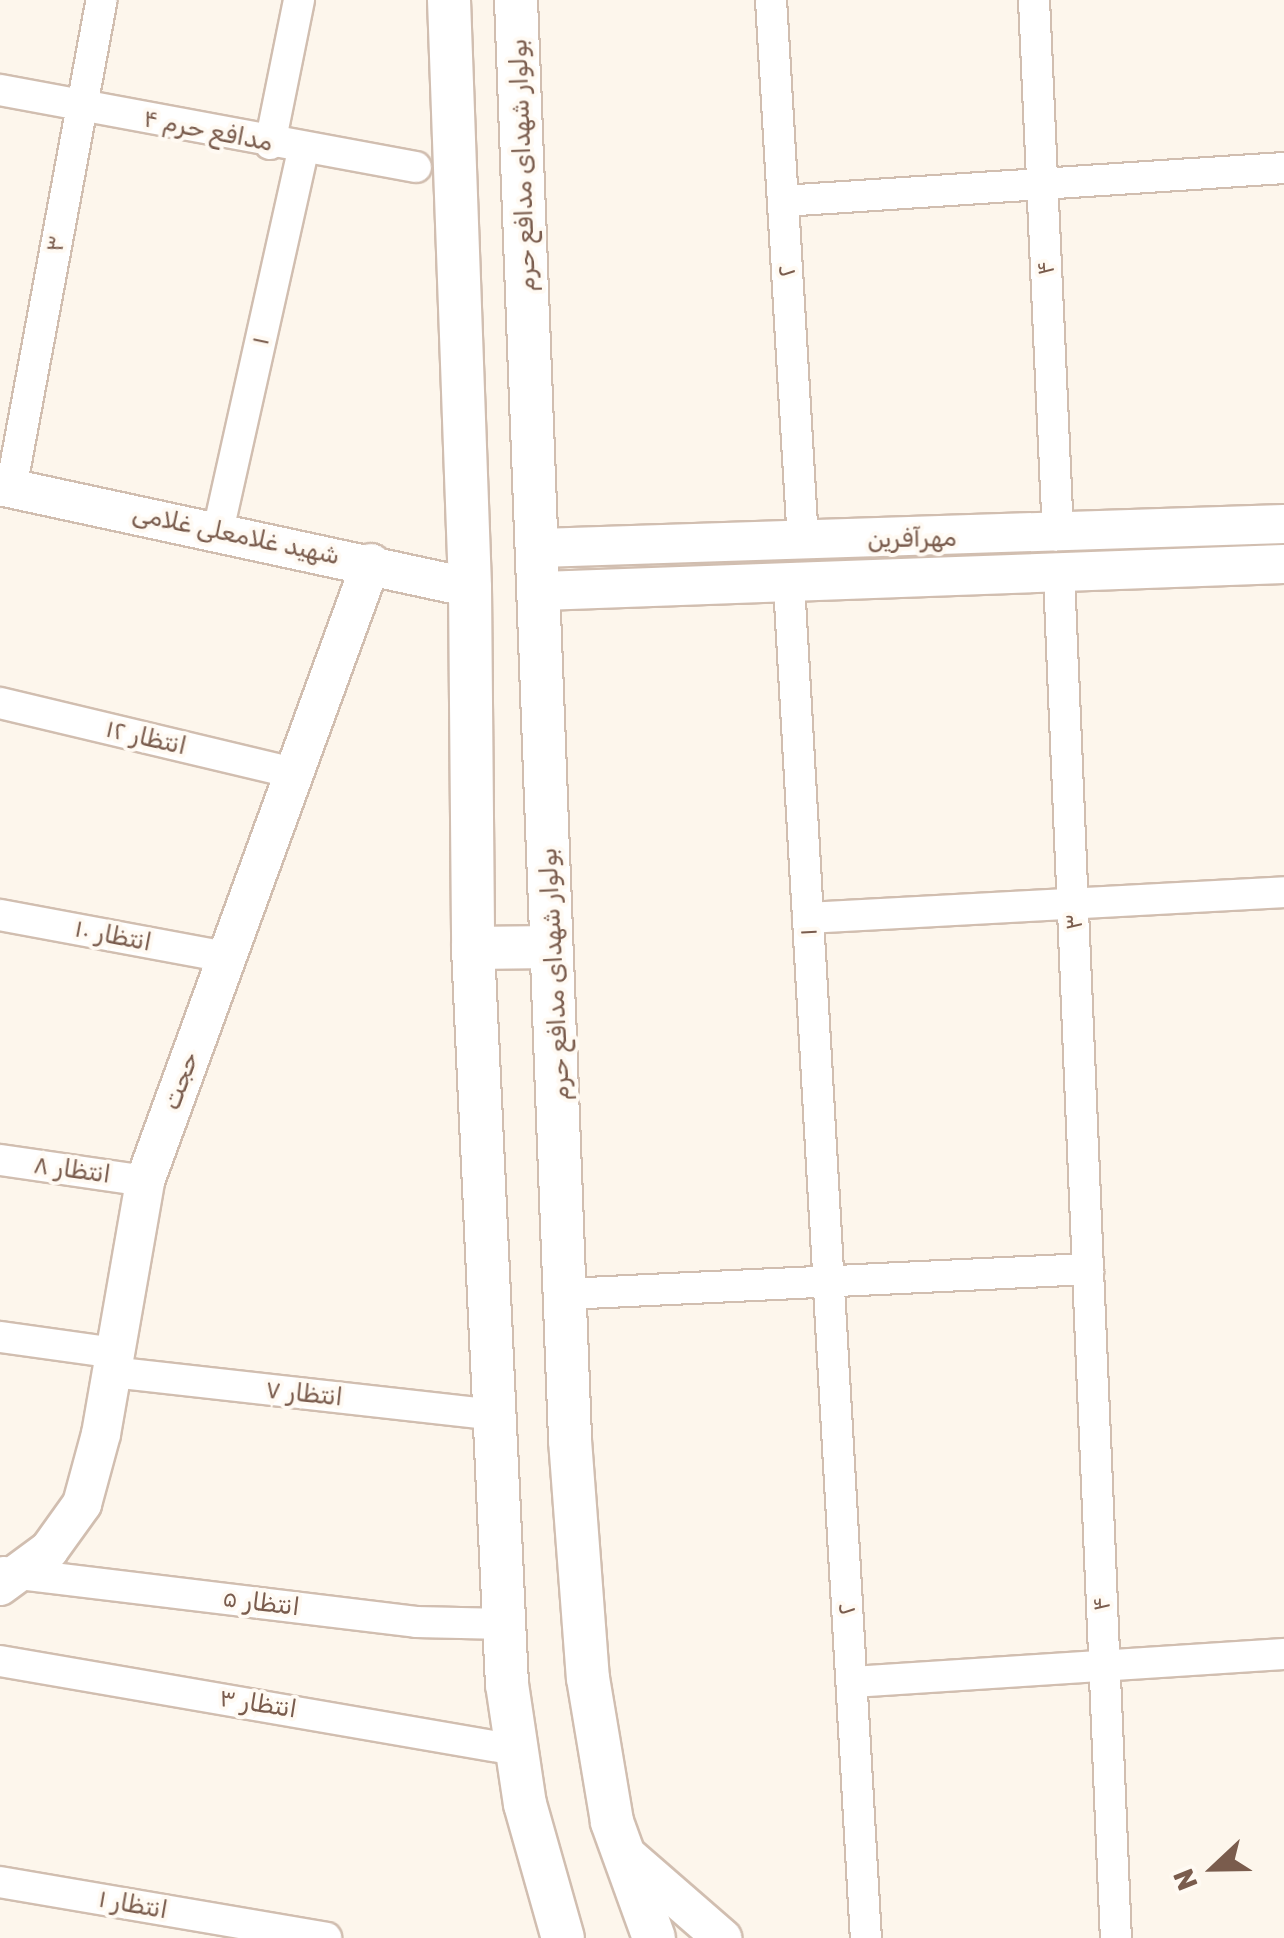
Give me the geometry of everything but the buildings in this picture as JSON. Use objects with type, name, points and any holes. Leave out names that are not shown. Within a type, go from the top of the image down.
[{"type":"main road","points":[[449,0],[470,588],[473,948],[504,1624],[516,1750],[563,1938]]},
{"type":"main road","name":"بولوار شهدای مدافع حرم","points":[[516,0],[554,590],[551,948],[588,1678],[622,1851],[654,1938]]},
{"type":"main road","points":[[473,948],[551,948]]},
{"type":"street","name":"۳","points":[[5,488],[102,0]]},
{"type":"street","points":[[270,144],[298,0]]},
{"type":"street","name":"۲","points":[[771,0],[803,542]]},
{"type":"street","name":"۴","points":[[1034,0],[1058,536]]},
{"type":"street","name":"مدافع حرم ۴","points":[[0,90],[270,144],[416,167]]},
{"type":"street","name":"۱","points":[[218,531],[303,150]]},
{"type":"street","points":[[783,201],[1284,168]]},
{"type":"street","name":"شهید غلامعلی غلامی","points":[[5,488],[371,562],[470,588]]},
{"type":"street","name":"مهرآفرین","points":[[552,548],[1058,536],[1284,524]]},
{"type":"street","points":[[1058,536],[1059,576]]},
{"type":"street","name":"حجت","points":[[6,1578],[49,1550],[82,1504],[114,1362],[144,1181],[371,562]]},
{"type":"street","name":"مهرآفرین","points":[[554,590],[1059,576],[1284,564]]},
{"type":"street","name":"۳","points":[[1059,576],[1088,1269]]},
{"type":"street","name":"۱","points":[[789,584],[829,1280]]},
{"type":"street","name":"انتظار ۱۲","points":[[0,703],[293,774]]},
{"type":"street","points":[[808,918],[1284,892]]},
{"type":"street","name":"انتظار ۱۰","points":[[0,915],[226,957]]},
{"type":"street","name":"انتظار ۸","points":[[0,1160],[144,1181]]},
{"type":"street","points":[[566,1294],[1088,1269]]},
{"type":"street","name":"۴","points":[[1088,1269],[1116,1938]]},
{"type":"street","name":"۲","points":[[829,1280],[866,1938]]},
{"type":"street","name":"انتظار ۷","points":[[0,1336],[114,1362],[496,1415]]},
{"type":"street","name":"انتظار ۵","points":[[6,1578],[416,1622],[504,1624]]},
{"type":"street","points":[[852,1682],[1284,1654]]},
{"type":"street","name":"انتظار ۳","points":[[0,1662],[516,1750]]},
{"type":"street","points":[[622,1851],[722,1938]]},
{"type":"street","name":"انتظار ۱","points":[[0,1882],[326,1938]]}]
